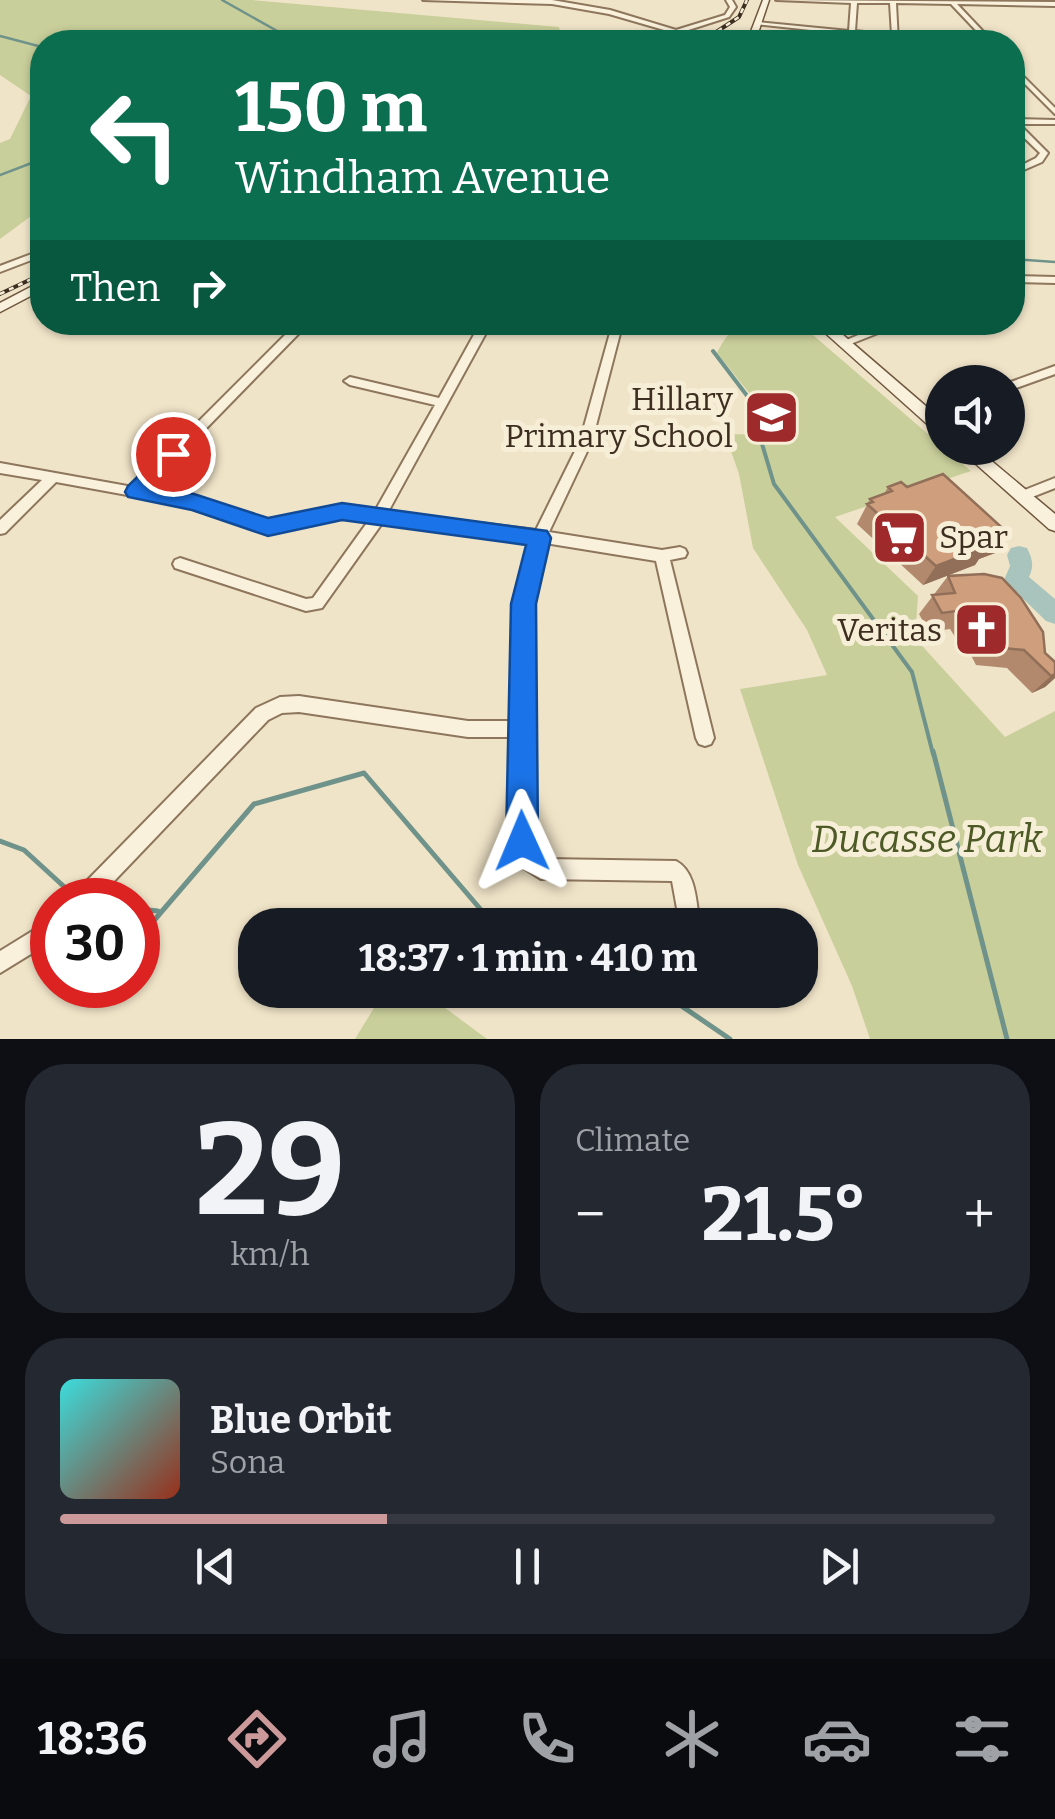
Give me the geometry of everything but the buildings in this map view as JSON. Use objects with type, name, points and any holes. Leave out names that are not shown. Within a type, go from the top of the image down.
[{"type":"main road","points":[[756,30],[766,0]]},
{"type":"main road","points":[[0,308],[30,292]]},
{"type":"main road","points":[[834,335],[925,404]]},
{"type":"main road","points":[[986,465],[1055,524]]},
{"type":"street","points":[[426,0],[552,2]]},
{"type":"street","points":[[537,0],[610,12],[671,30]]},
{"type":"street","points":[[678,30],[727,16],[733,7],[729,0]]},
{"type":"street","points":[[779,0],[1055,4]]},
{"type":"street","points":[[962,3],[974,0]]},
{"type":"street","points":[[852,30],[854,1]]},
{"type":"street","points":[[893,2],[894,30]]},
{"type":"street","points":[[952,2],[979,30]]},
{"type":"street","points":[[1037,4],[1046,11]]},
{"type":"street","points":[[758,24],[821,30]]},
{"type":"street","points":[[1025,81],[1055,112]]},
{"type":"street","points":[[1025,122],[1055,122]]},
{"type":"street","points":[[1025,134],[1044,153],[1025,167]]},
{"type":"street","points":[[0,266],[30,257]]},
{"type":"street","points":[[1025,279],[1055,280]]},
{"type":"street","points":[[136,492],[291,335]]},
{"type":"street","points":[[180,564],[306,605],[316,604],[380,515],[480,335]]},
{"type":"street","points":[[614,335],[580,458],[539,538],[523,604],[521,831],[529,860],[550,870],[676,870],[687,908]]},
{"type":"street","points":[[844,343],[866,335]]},
{"type":"street","points":[[1025,380],[1055,370]]},
{"type":"street","points":[[350,382],[444,403]]},
{"type":"street","points":[[0,468],[194,502],[268,527],[290,525],[332,512],[380,515],[662,556],[680,553]]},
{"type":"street","points":[[0,529],[53,477]]},
{"type":"street","points":[[1022,496],[1055,482]]},
{"type":"street","points":[[662,556],[705,738]]},
{"type":"street","points":[[103,878],[262,714],[280,705],[299,704],[468,729],[522,729]]},
{"type":"street","points":[[0,963],[30,943]]},
{"type":"green space","points":[[0,0],[252,0],[560,30],[30,30],[30,95],[0,75]]},
{"type":"green space","points":[[30,98],[30,217],[0,239],[0,143],[10,139]]},
{"type":"green space","name":"Ducasse Park","points":[[729,335],[813,335],[925,431],[925,465],[964,465],[971,471],[835,517],[918,596],[915,638],[1005,737],[1055,711],[1055,1039],[870,1039],[852,986],[798,865],[740,689],[827,675],[807,630],[753,548],[739,474],[725,434],[783,435],[717,353]]},
{"type":"green space","points":[[374,1008],[445,1008],[487,1039],[355,1039]]},
{"type":"waterway","points":[[222,0],[275,30]]},
{"type":"waterway","points":[[0,36],[30,44]]},
{"type":"waterway","points":[[0,175],[30,164]]},
{"type":"waterway","points":[[1025,260],[1055,262]]},
{"type":"waterway","points":[[713,351],[748,397],[774,484],[912,672],[933,754]]},
{"type":"waterway","points":[[1019,555],[1022,566],[1016,580],[1055,614]]},
{"type":"waterway","points":[[933,751],[1007,1039]]},
{"type":"waterway","points":[[160,914],[254,804],[364,773],[479,908]]},
{"type":"waterway","points":[[0,841],[24,850],[55,878]]},
{"type":"waterway","points":[[684,1008],[730,1039]]},
{"type":"railway","points":[[719,30],[739,17],[747,0]]},
{"type":"railway","points":[[0,294],[30,280]]},
{"type":"place","name":"Hillary Primary School","points":[[772,417]]},
{"type":"place","name":"Spar","points":[[900,537]]},
{"type":"place","name":"Veritas","points":[[981,630]]},
{"type":"route","points":[[173,454],[136,492],[194,502],[268,527],[342,512],[539,538],[523,604],[522,841]]}]
